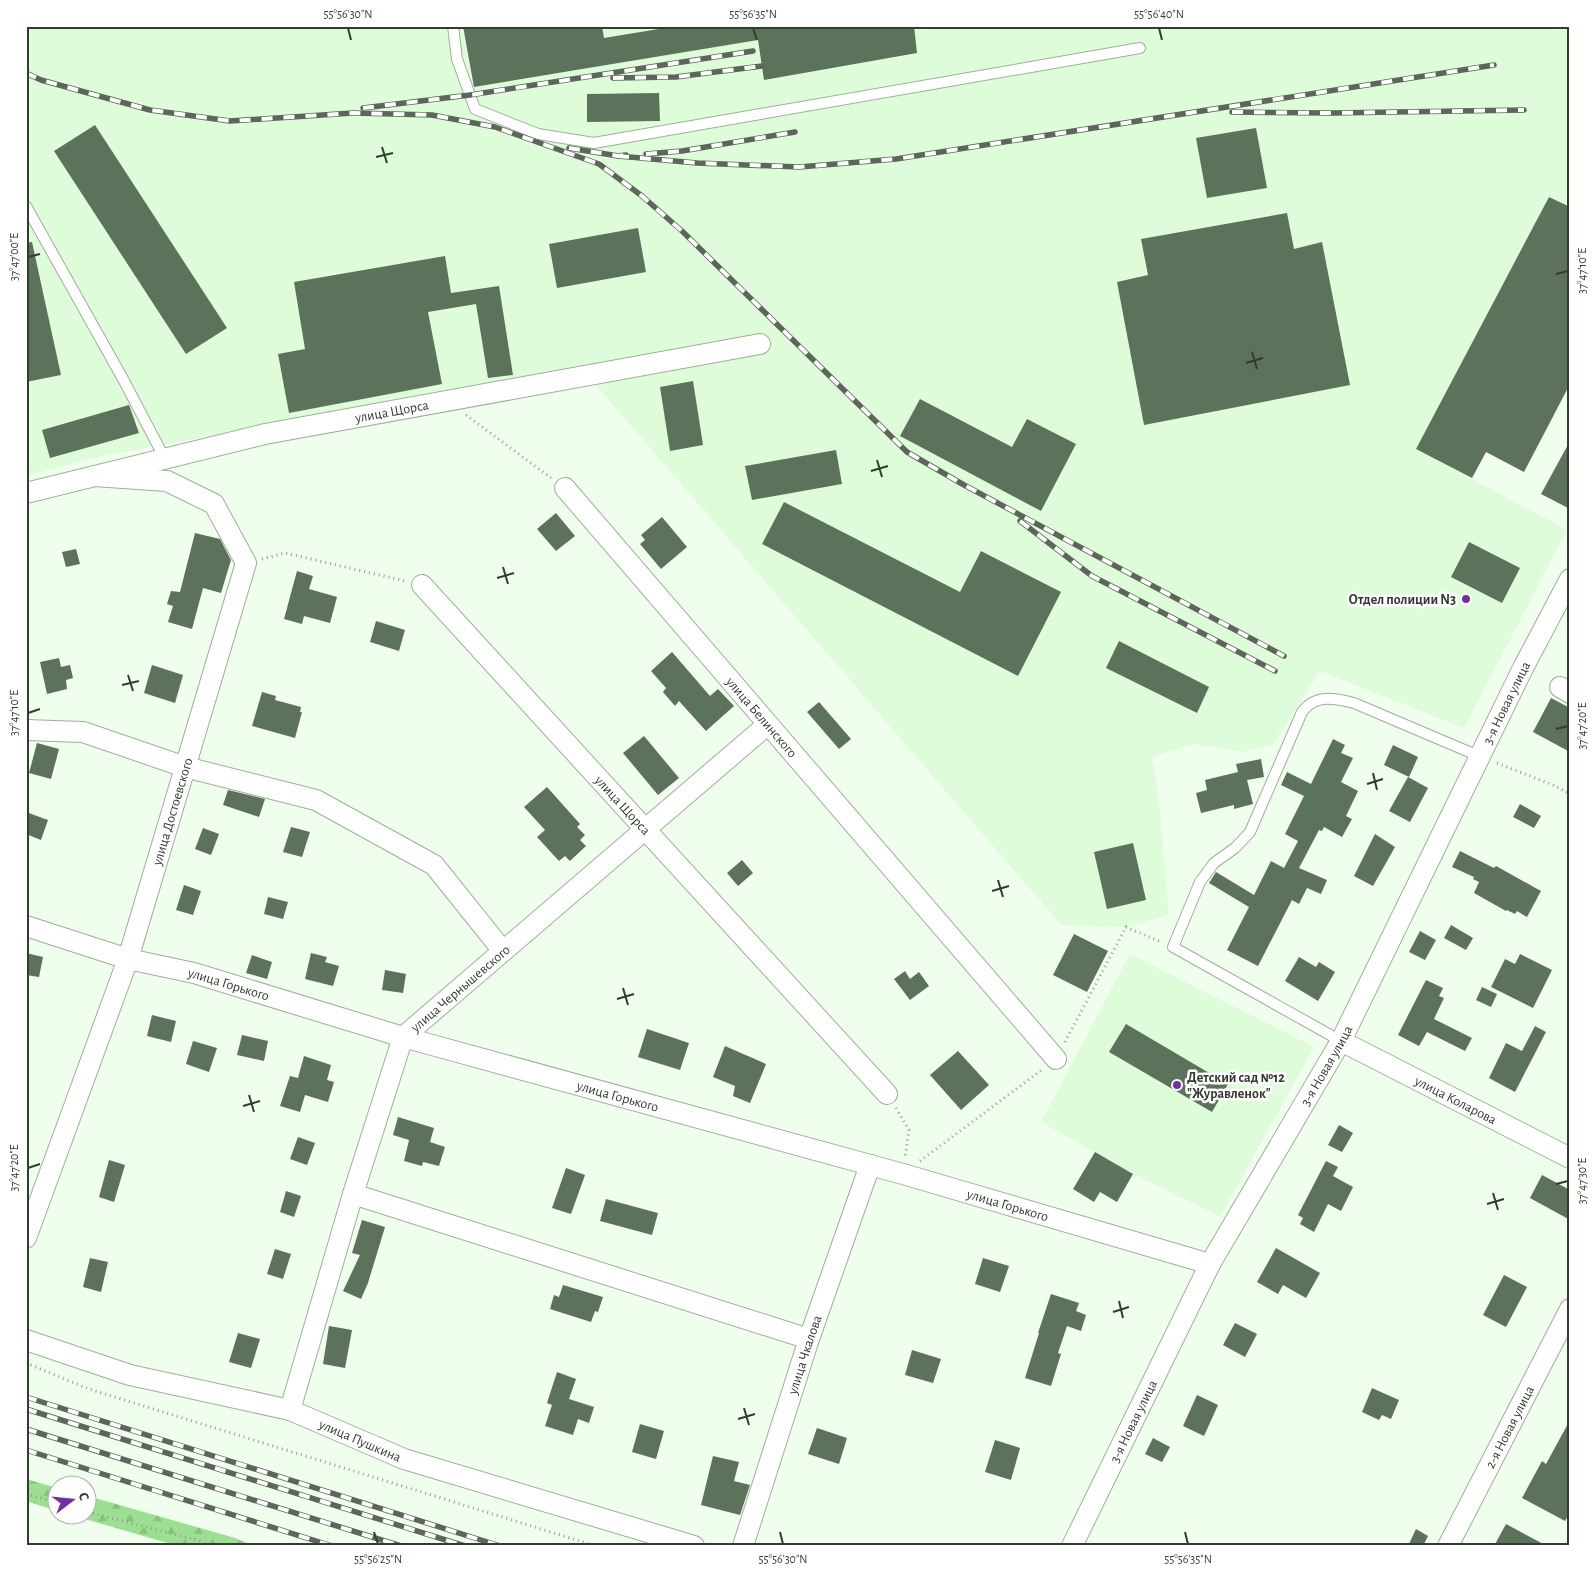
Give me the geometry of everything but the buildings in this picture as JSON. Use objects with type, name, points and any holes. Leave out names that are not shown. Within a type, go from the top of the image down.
[{"type":"street","name":"улица Щорса","points":[[26,493],[265,434],[760,344]]},
{"type":"street","points":[[94,476],[167,481],[214,504],[246,563]]},
{"type":"street","name":"улица Белинского","points":[[565,488],[1056,1060]]},
{"type":"street","name":"улица Достоевского","points":[[26,1238],[128,959],[246,563]]},
{"type":"street","name":"3-я Новая улица","points":[[1072,1546],[1210,1264],[1341,1041],[1523,668],[1570,580]]},
{"type":"street","name":"улица Щорса","points":[[422,585],[888,1094]]},
{"type":"street","name":"улица Чернышевского","points":[[290,1410],[353,1194],[403,1037],[767,725]]},
{"type":"street","points":[[26,730],[83,732],[185,767],[316,800],[434,865],[504,951]]},
{"type":"street","name":"улица Горького","points":[[26,926],[128,959],[194,974],[403,1037],[870,1164],[1210,1264]]},
{"type":"street","name":"улица Коларова","points":[[1341,1041],[1570,1158]]},
{"type":"street","name":"улица Чкалова","points":[[743,1546],[809,1339],[870,1164]]},
{"type":"street","points":[[353,1194],[809,1339]]},
{"type":"street","name":"2-я Новая улица","points":[[1448,1546],[1570,1310]]},
{"type":"street","name":"улица Пушкина","points":[[26,1340],[130,1375],[290,1410],[404,1459],[694,1546]]},
{"type":"lane","points":[[453,26],[456,58],[475,109],[538,134],[594,144],[1140,48]]},
{"type":"lane","points":[[26,206],[123,379],[165,459]]},
{"type":"lane","points":[[1341,1041],[1174,947],[1200,882],[1214,863],[1235,848],[1250,832],[1302,712],[1307,705],[1315,700],[1324,698],[1338,699],[1354,703],[1481,756]]},
{"type":"path","points":[[445,400],[565,488]]},
{"type":"path","points":[[246,563],[284,553],[422,585]]},
{"type":"path","points":[[1481,756],[1553,785],[1570,794]]},
{"type":"path","points":[[888,1094],[908,1130],[903,1174]]},
{"type":"path","points":[[26,1363],[89,1389],[596,1546]]},
{"type":"path","points":[[26,1494],[48,1500]]},
{"type":"path","points":[[98,1515],[201,1541],[209,1546]]},
{"type":"shaded area","points":[[26,26],[1570,26],[1570,207],[1549,197],[1416,449],[1567,530],[1464,728],[1320,671],[1274,744],[1243,752],[1194,744],[1152,757],[1159,801],[1169,915],[1126,927],[1061,925],[581,368],[97,457],[26,476]]},
{"type":"shaded area","name":"Детский сад №12 \"Журавленок\"","points":[[1130,954],[1314,1047],[1220,1217],[1133,1174],[1041,1122]]},
{"type":"green space","points":[[26,1479],[48,1485],[48,1508],[26,1501]]},
{"type":"green space","points":[[98,1499],[235,1538],[254,1546],[178,1546],[98,1523]]},
{"type":"railway","points":[[363,108],[470,95],[753,51]]},
{"type":"railway","points":[[618,156],[697,163],[799,167],[896,159],[1494,65]]},
{"type":"railway","points":[[613,78],[676,77],[762,66]]},
{"type":"railway","points":[[26,73],[41,80],[150,110],[230,121],[353,113],[432,115],[495,127],[599,164],[642,196],[682,231],[907,452],[964,485],[1284,656]]},
{"type":"railway","points":[[1232,112],[1332,113],[1524,110]]},
{"type":"railway","points":[[646,154],[682,151],[795,132]]},
{"type":"railway","points":[[569,148],[618,156],[626,155]]},
{"type":"railway","points":[[1020,521],[1092,576],[1275,671]]},
{"type":"railway","points":[[26,1397],[500,1546]]},
{"type":"railway","points":[[26,1409],[465,1546]]},
{"type":"railway","points":[[26,1429],[401,1546]]},
{"type":"railway","points":[[26,1450],[332,1546]]},
{"type":"place","name":"Отдел полиции N3","points":[[1466,599]]},
{"type":"place","name":"Детский сад №12 \"Журавленок\"","points":[[1177,1085]]}]
